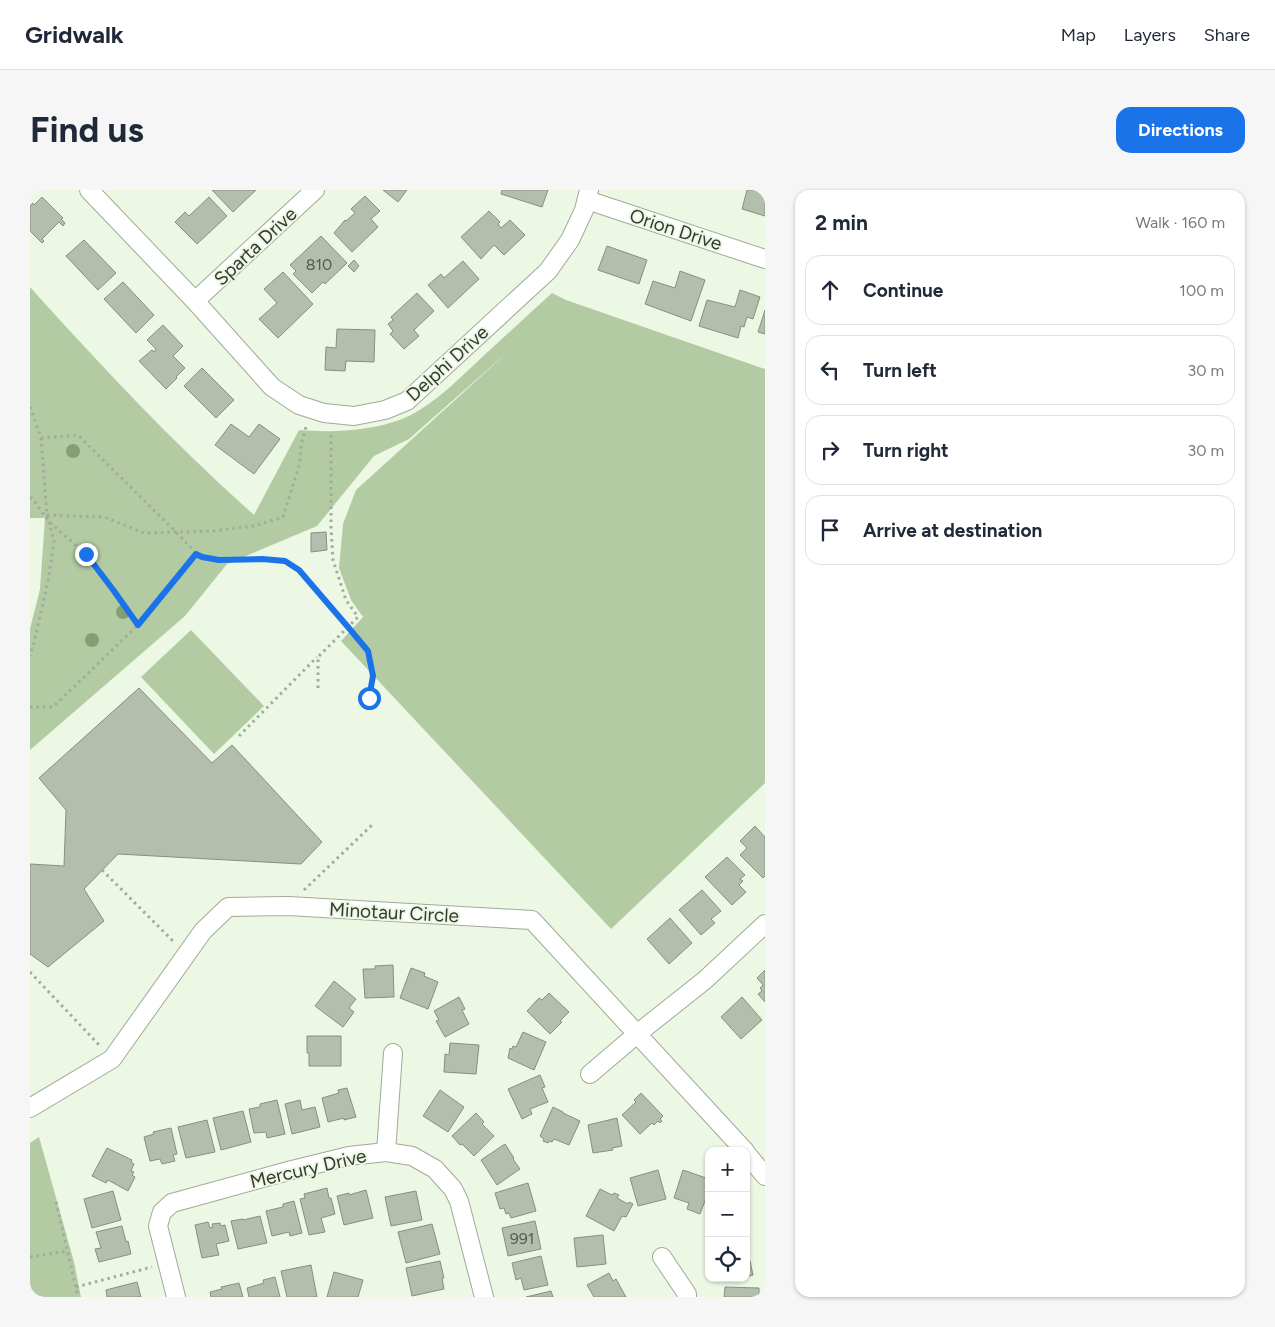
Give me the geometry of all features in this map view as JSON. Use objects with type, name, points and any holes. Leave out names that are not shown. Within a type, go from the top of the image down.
[{"type":"street","name":"Delphi Drive","points":[[89,190],[195,301],[272,387],[299,405],[324,413],[354,416],[385,410],[407,401],[548,271],[570,240],[584,210],[588,195]]},
{"type":"street","name":"Sparta Drive","points":[[195,301],[315,190]]},
{"type":"street","name":"Orion Drive","points":[[588,195],[765,259]]},
{"type":"street","name":"Minotaur Circle","points":[[30,1108],[112,1058],[203,931],[228,907],[288,906],[532,920],[740,1147]]},
{"type":"street","points":[[590,1074],[704,980],[765,924]]},
{"type":"street","points":[[386,1152],[394,1052]]},
{"type":"street","name":"Mercury Drive","points":[[176,1297],[158,1226],[162,1212],[172,1203],[349,1156],[386,1152],[412,1156],[435,1169],[453,1189],[460,1201],[484,1297]]},
{"type":"street","name":"Minotaur Circle","points":[[750,1158],[765,1176]]},
{"type":"street","points":[[662,1257],[687,1294],[687,1297]]},
{"type":"path","points":[[30,407],[41,438],[48,516],[54,541],[48,581],[30,656]]},
{"type":"path","points":[[48,516],[104,517],[144,533],[213,531],[254,526],[283,517],[300,463],[301,445],[306,427]]},
{"type":"path","points":[[239,736],[358,617],[346,600],[333,560],[331,432]]},
{"type":"path","points":[[41,438],[78,434],[196,554],[219,560],[262,559],[285,561],[299,570],[368,651],[373,676],[369,698]]},
{"type":"path","points":[[30,498],[32,498],[49,522],[86,554],[138,625]]},
{"type":"path","points":[[30,707],[53,708],[138,625],[196,554]]},
{"type":"path","points":[[318,657],[318,688]]},
{"type":"path","points":[[288,906],[372,825]]},
{"type":"path","points":[[102,870],[186,954]]},
{"type":"path","points":[[30,972],[112,1058]]},
{"type":"path","points":[[56,1202],[78,1297]]},
{"type":"path","points":[[30,1257],[68,1251]]},
{"type":"path","points":[[76,1287],[168,1264]]},
{"type":"green space","points":[[30,287],[195,461],[254,515],[299,430],[341,431],[371,428],[411,415],[447,390],[552,293],[566,300],[765,369],[765,783],[611,929],[341,641],[363,617],[351,600],[339,568],[343,524],[356,490],[510,350],[409,439],[374,456],[317,526],[227,564],[185,616],[30,750],[30,629],[40,589],[45,518],[30,518]]},
{"type":"green space","points":[[191,630],[264,706],[214,754],[141,677]]},
{"type":"green space","points":[[39,1137],[74,1262],[81,1297],[30,1297],[30,1143]]},
{"type":"building","points":[[212,190],[256,190],[233,212]]},
{"type":"building","points":[[383,190],[407,190],[398,202]]},
{"type":"building","points":[[502,190],[548,190],[542,207],[501,194]]},
{"type":"building","points":[[747,190],[765,190],[765,216],[742,209]]},
{"type":"building","points":[[365,196],[380,211],[371,219],[378,227],[352,252],[334,233],[345,220],[355,213],[351,209]]},
{"type":"building","points":[[42,197],[63,218],[61,219],[65,223],[63,226],[59,222],[42,239],[44,241],[42,243],[30,231],[30,206],[33,203],[34,205]]},
{"type":"building","points":[[209,197],[227,216],[197,244],[175,222],[185,212],[189,216]]},
{"type":"building","points":[[489,211],[500,222],[498,224],[501,228],[510,220],[525,235],[504,255],[494,245],[481,259],[461,237]]},
{"type":"building","points":[[321,236],[347,263],[325,284],[323,282],[312,293],[293,274],[296,271],[290,265]]},
{"type":"building","points":[[84,240],[116,273],[98,290],[66,256]]},
{"type":"building","points":[[607,246],[647,260],[639,284],[598,270]]},
{"type":"building","points":[[354,260],[359,266],[354,272],[348,266]]},
{"type":"building","points":[[463,261],[479,279],[448,308],[428,285],[441,274],[444,278]]},
{"type":"building","points":[[680,271],[705,280],[691,321],[645,304],[653,281],[675,288]]},
{"type":"building","points":[[283,272],[313,304],[278,338],[259,319],[277,303],[264,289]]},
{"type":"building","points":[[123,282],[154,315],[136,333],[104,299]]},
{"type":"building","points":[[740,290],[760,297],[753,319],[747,317],[744,327],[741,326],[738,338],[699,326],[707,300],[735,307]]},
{"type":"building","points":[[417,293],[434,311],[414,330],[419,336],[404,349],[390,334],[393,331],[388,324],[393,320],[391,317]]},
{"type":"building","points":[[765,310],[765,334],[758,332]]},
{"type":"building","points":[[163,325],[183,346],[173,356],[185,368],[166,389],[139,361],[156,349],[147,340]]},
{"type":"building","points":[[337,329],[375,330],[374,362],[346,361],[345,371],[325,370],[326,347],[336,348]]},
{"type":"building","points":[[202,368],[234,400],[216,418],[184,386]]},
{"type":"building","points":[[231,424],[249,437],[259,424],[280,439],[254,474],[215,445]]},
{"type":"building","points":[[326,532],[327,550],[311,552],[311,533]]},
{"type":"building","points":[[139,688],[212,763],[232,745],[322,842],[301,864],[118,854],[84,889],[104,921],[48,967],[30,954],[30,864],[64,866],[66,810],[39,778]]},
{"type":"building","points":[[755,826],[765,837],[765,876],[763,878],[740,855],[747,848],[740,841]]},
{"type":"building","points":[[727,857],[745,875],[740,879],[743,881],[739,885],[746,892],[732,905],[705,877]]},
{"type":"building","points":[[702,890],[721,911],[711,919],[715,923],[701,935],[679,910]]},
{"type":"building","points":[[670,918],[692,943],[669,964],[647,939]]},
{"type":"building","points":[[393,965],[394,997],[365,998],[363,969],[375,969],[375,966]]},
{"type":"building","points":[[411,968],[425,973],[424,976],[438,982],[428,1009],[400,998]]},
{"type":"building","points":[[765,970],[765,1002],[758,994],[762,991],[760,988],[763,985],[757,978]]},
{"type":"building","points":[[334,981],[356,999],[349,1008],[354,1012],[343,1027],[315,1006]]},
{"type":"building","points":[[549,993],[569,1012],[550,1034],[527,1011],[539,998],[542,1000]]},
{"type":"building","points":[[459,997],[465,1009],[462,1010],[469,1024],[445,1037],[436,1021],[439,1020],[434,1011]]},
{"type":"building","points":[[742,997],[762,1020],[741,1039],[721,1017]]},
{"type":"building","points":[[523,1032],[546,1042],[534,1070],[508,1058],[510,1048],[516,1047]]},
{"type":"building","points":[[307,1036],[341,1036],[341,1066],[309,1066]]},
{"type":"building","points":[[450,1043],[479,1045],[476,1074],[444,1072],[445,1054],[449,1055]]},
{"type":"building","points":[[540,1075],[545,1087],[542,1088],[548,1102],[530,1109],[532,1114],[522,1119],[508,1089]]},
{"type":"building","points":[[347,1088],[356,1117],[328,1122],[322,1098],[339,1093],[338,1090]]},
{"type":"building","points":[[440,1090],[464,1107],[448,1132],[423,1116]]},
{"type":"building","points":[[641,1093],[663,1116],[660,1119],[662,1121],[660,1123],[658,1121],[654,1125],[652,1123],[640,1134],[622,1115],[636,1102],[634,1100]]},
{"type":"building","points":[[277,1100],[285,1134],[267,1138],[266,1132],[254,1133],[249,1109]]},
{"type":"building","points":[[300,1100],[302,1110],[315,1107],[320,1127],[292,1134],[285,1104]]},
{"type":"building","points":[[553,1107],[580,1121],[569,1145],[554,1139],[548,1143],[543,1141],[544,1139],[540,1136]]},
{"type":"building","points":[[243,1111],[251,1142],[221,1150],[213,1118]]},
{"type":"building","points":[[476,1113],[484,1122],[482,1124],[494,1136],[474,1156],[452,1136]]},
{"type":"building","points":[[617,1118],[622,1146],[612,1148],[613,1150],[593,1153],[588,1125]]},
{"type":"building","points":[[207,1120],[215,1152],[186,1158],[178,1127]]},
{"type":"building","points":[[171,1128],[177,1154],[173,1155],[175,1161],[162,1164],[160,1159],[150,1161],[144,1137],[154,1134],[153,1132]]},
{"type":"building","points":[[505,1144],[520,1169],[497,1185],[481,1160]]},
{"type":"building","points":[[107,1148],[132,1160],[131,1162],[134,1164],[131,1171],[134,1172],[132,1175],[135,1177],[128,1191],[108,1180],[106,1183],[92,1176]]},
{"type":"building","points":[[658,1170],[666,1199],[638,1206],[630,1178]]},
{"type":"building","points":[[683,1170],[705,1178],[705,1201],[700,1214],[687,1209],[689,1203],[674,1198]]},
{"type":"building","points":[[528,1183],[536,1211],[511,1218],[509,1213],[506,1214],[504,1208],[500,1209],[495,1193]]},
{"type":"building","points":[[327,1188],[335,1214],[321,1218],[325,1232],[309,1235],[300,1199],[305,1198],[304,1194]]},
{"type":"building","points":[[600,1189],[612,1195],[614,1193],[619,1195],[617,1198],[628,1204],[629,1202],[633,1204],[626,1217],[622,1216],[614,1231],[586,1216]]},
{"type":"building","points":[[366,1190],[373,1218],[344,1225],[337,1196]]},
{"type":"building","points":[[113,1191],[121,1220],[92,1228],[84,1199]]},
{"type":"building","points":[[416,1191],[422,1220],[391,1226],[385,1197]]},
{"type":"building","points":[[294,1201],[302,1233],[290,1236],[289,1232],[272,1236],[266,1211],[283,1207],[283,1204]]},
{"type":"building","points":[[260,1216],[267,1243],[238,1249],[231,1221]]},
{"type":"building","points":[[535,1221],[541,1249],[508,1256],[502,1228]]},
{"type":"building","points":[[208,1222],[210,1228],[213,1227],[212,1224],[220,1223],[221,1226],[225,1225],[229,1241],[216,1244],[219,1255],[202,1258],[195,1225]]},
{"type":"building","points":[[432,1224],[440,1254],[406,1263],[398,1232]]},
{"type":"building","points":[[122,1226],[131,1254],[99,1262],[95,1249],[101,1248],[96,1232]]},
{"type":"building","points":[[603,1235],[606,1264],[577,1267],[574,1238]]},
{"type":"building","points":[[541,1256],[548,1285],[524,1290],[521,1278],[516,1280],[512,1263]]},
{"type":"building","points":[[440,1261],[444,1278],[442,1278],[444,1289],[412,1296],[406,1268]]},
{"type":"building","points":[[750,1261],[753,1275],[750,1276]]},
{"type":"building","points":[[311,1265],[317,1297],[287,1297],[281,1271]]},
{"type":"building","points":[[334,1272],[363,1280],[358,1297],[327,1297]]},
{"type":"building","points":[[609,1273],[613,1281],[616,1279],[626,1297],[594,1297],[587,1285]]},
{"type":"building","points":[[275,1277],[280,1297],[249,1297],[247,1288],[264,1283],[263,1280]]},
{"type":"building","points":[[137,1282],[141,1297],[107,1297],[106,1290]]},
{"type":"building","points":[[239,1283],[243,1297],[211,1297],[210,1292],[222,1289],[221,1287]]},
{"type":"building","points":[[725,1287],[759,1288],[759,1297],[724,1297]]},
{"type":"building","points":[[551,1291],[553,1297],[526,1297]]},
{"type":"route","points":[[86,554],[138,625],[196,554],[219,560],[262,559],[285,561],[299,570],[368,651],[373,676],[369,698]]}]
